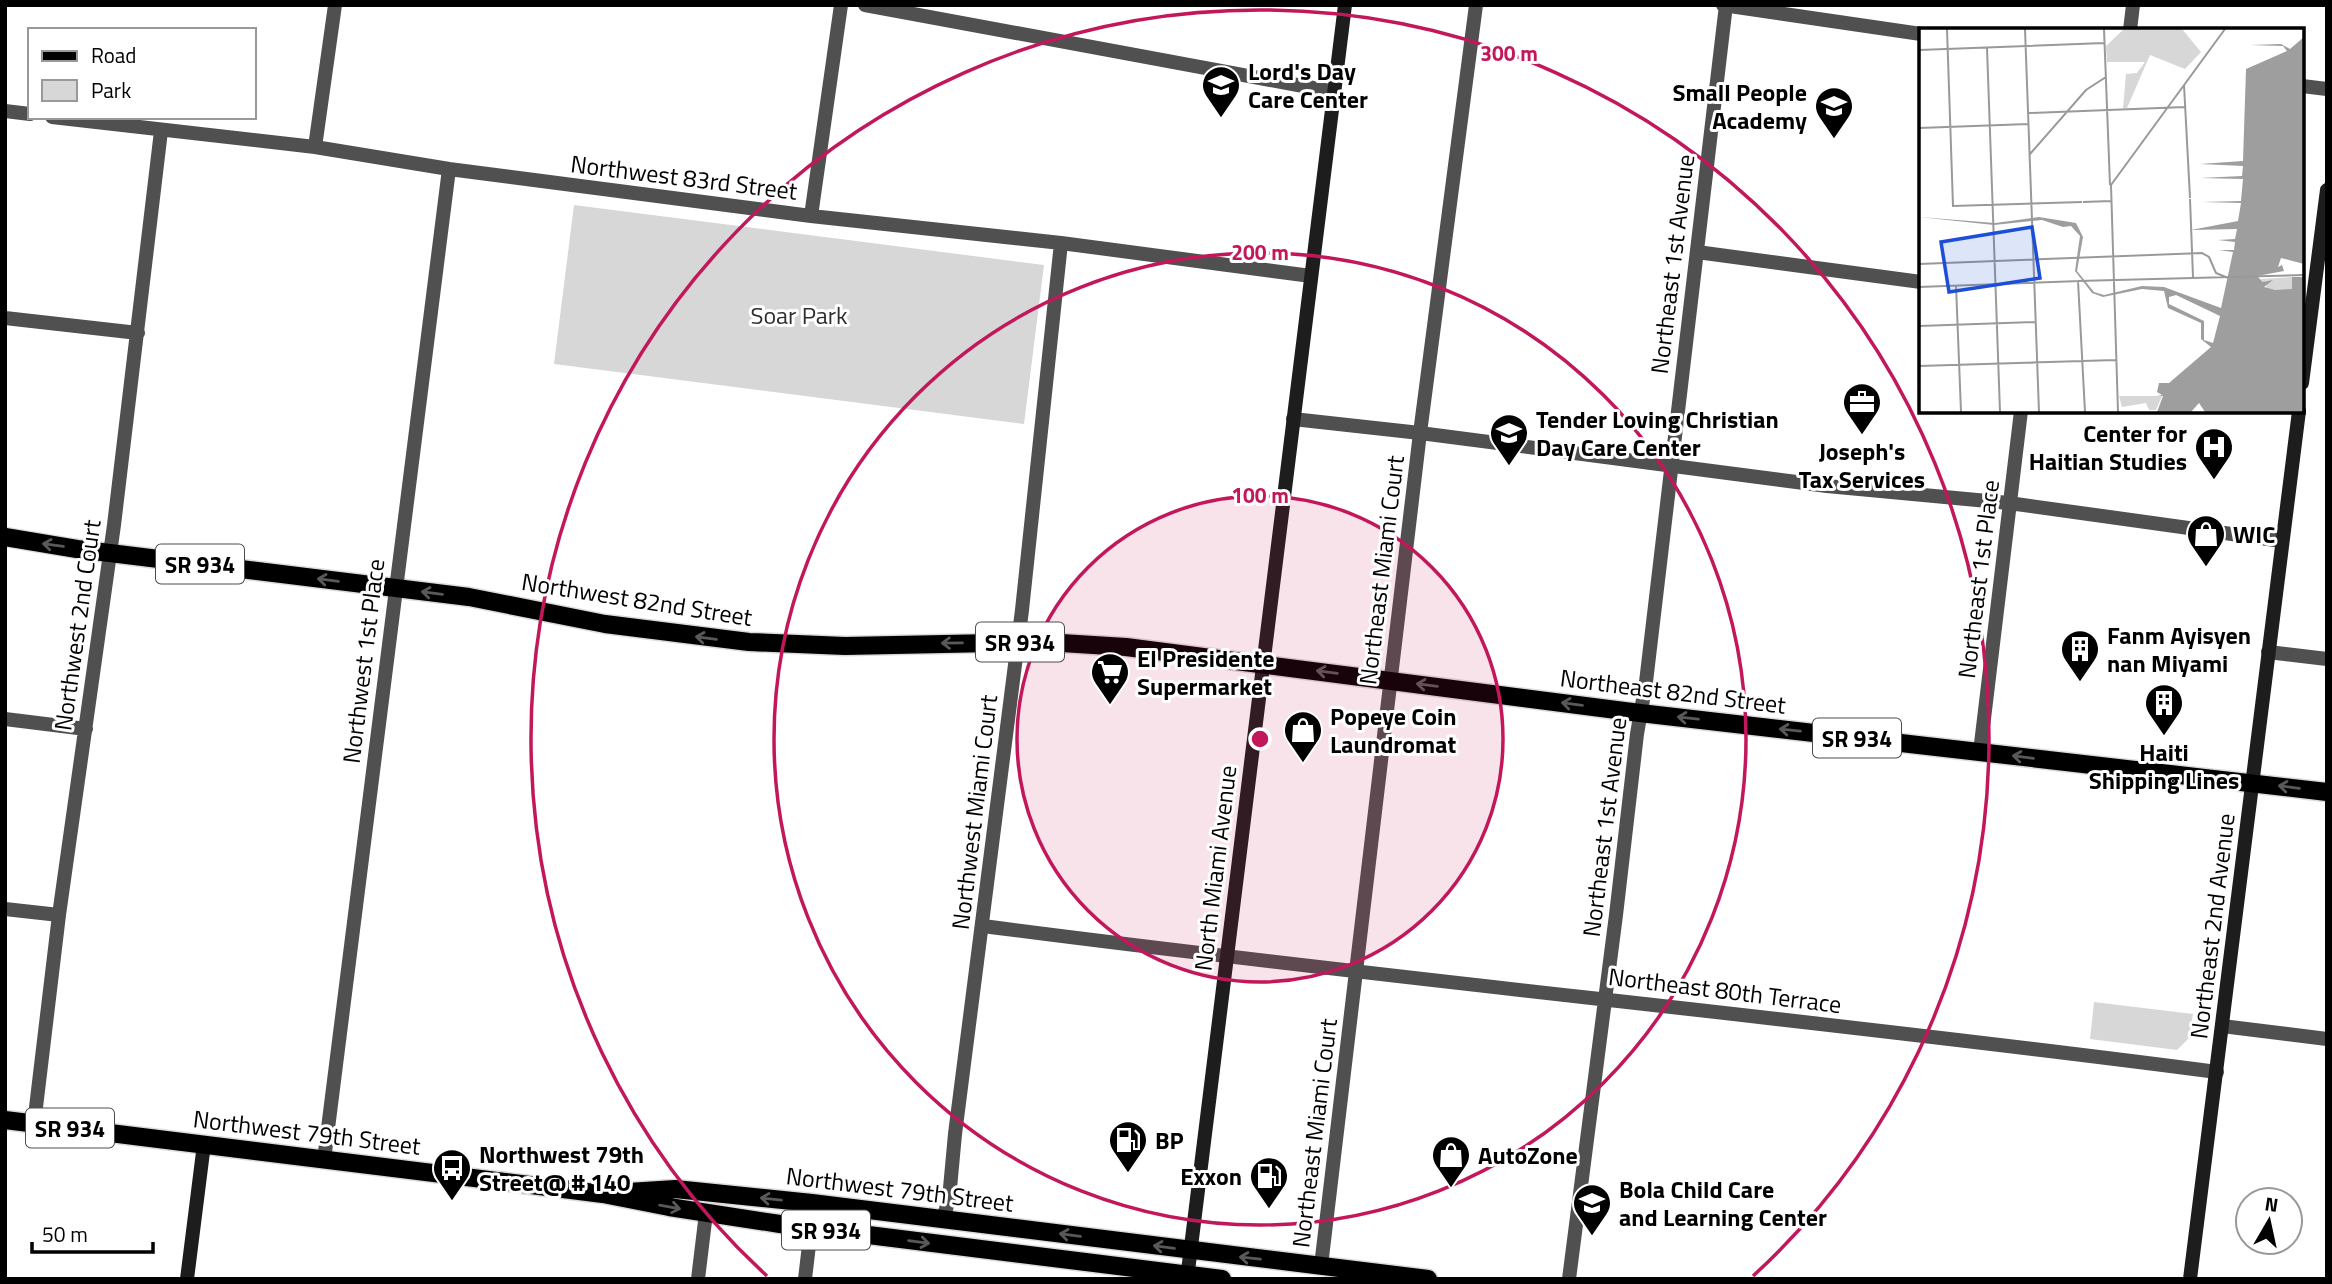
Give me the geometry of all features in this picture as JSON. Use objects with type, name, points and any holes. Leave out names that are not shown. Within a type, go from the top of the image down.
[{"type":"main road","name":"North Miami Avenue","points":[[1187,1277],[1345,5]]},
{"type":"main road","points":[[2305,333],[2327,190]]},
{"type":"main road","name":"Northeast 2nd Avenue","points":[[2190,1279],[2299,413]]},
{"type":"main road","name":"Northwest 82nd Street","points":[[5,537],[480,599],[605,624],[749,642],[845,646],[1018,642],[1113,645],[1264,664]]},
{"type":"main road","name":"Northeast 82nd Street","points":[[1264,664],[1640,713],[2327,792]]},
{"type":"main road","name":"Northwest 79th Street","points":[[5,1120],[603,1194],[706,1213],[811,1228],[1187,1277]]},
{"type":"main road","points":[[187,1279],[204,1144]]},
{"type":"main road","name":"Northwest 79th Street","points":[[603,1194],[675,1189],[812,1203],[1428,1279]]},
{"type":"main road","points":[[811,1228],[925,1225],[943,1219]]},
{"type":"main road","name":"SR 934","points":[[1187,1277],[1222,1279]]},
{"type":"street","points":[[315,147],[335,5]]},
{"type":"street","points":[[811,216],[841,5]]},
{"type":"street","points":[[865,5],[1335,92]]},
{"type":"street","name":"Northeast Miami Court","points":[[1321,1266],[1420,433],[1476,5]]},
{"type":"street","points":[[1725,5],[1919,34]]},
{"type":"street","name":"Northeast 1st Avenue","points":[[1569,1279],[1671,465],[1725,5]]},
{"type":"street","points":[[2130,28],[2133,5]]},
{"type":"street","points":[[2304,86],[2327,89]]},
{"type":"street","points":[[5,111],[28,114]]},
{"type":"street","name":"Northwest 83rd Street","points":[[67,119],[315,147],[449,169],[811,216],[1061,243],[1311,276]]},
{"type":"street","name":"Northwest 2nd Court","points":[[34,1124],[59,915],[110,552],[161,131]]},
{"type":"street","name":"Northwest 1st Place","points":[[324,1160],[449,169]]},
{"type":"street","name":"Northwest Miami Court","points":[[943,1219],[949,1199],[1038,477],[1061,243]]},
{"type":"street","points":[[1697,252],[1919,282]]},
{"type":"street","points":[[5,318],[138,333]]},
{"type":"street","name":"Northeast 1st Place","points":[[1980,752],[2021,413]]},
{"type":"street","points":[[1293,419],[1826,486],[2010,503],[2282,541]]},
{"type":"street","points":[[2268,652],[2327,659]]},
{"type":"street","points":[[5,719],[86,729]]},
{"type":"street","points":[[5,909],[59,915]]},
{"type":"street","name":"Northeast 80th Terrace","points":[[983,926],[1357,973],[1605,999],[2217,1072]]},
{"type":"street","points":[[2222,1026],[2327,1039]]},
{"type":"street","points":[[698,1279],[706,1213]]},
{"type":"street","points":[[805,1279],[811,1228]]},
{"type":"green space","name":"Soar Park","points":[[574,205],[1044,265],[1024,424],[554,364]]},
{"type":"green space","points":[[2094,1002],[2193,1014],[2189,1038],[2177,1050],[2090,1039]]},
{"type":"place","name":"Lord's Day Care Center","points":[[1221,119]]},
{"type":"place","name":"Small People Academy","points":[[1834,140]]},
{"type":"place","name":"Joseph's Tax Services","points":[[1862,436]]},
{"type":"place","name":"Tender Loving Christian Day Care Center","points":[[1509,467]]},
{"type":"place","name":"Center for Haitian Studies","points":[[2214,481]]},
{"type":"place","name":"WIC","points":[[2206,568]]},
{"type":"place","name":"Fanm Ayisyen nan Miyami","points":[[2080,683]]},
{"type":"place","name":"El Presidente Supermarket","points":[[1110,706]]},
{"type":"place","name":"Haiti Shipping Lines","points":[[2164,737]]},
{"type":"place","name":"Popeye Coin Laundromat","points":[[1303,764]]},
{"type":"place","name":"BP","points":[[1128,1174]]},
{"type":"place","name":"AutoZone","points":[[1451,1189]]},
{"type":"place","name":"Northwest 79th Street@ # 140","points":[[452,1202]]},
{"type":"place","name":"Exxon","points":[[1269,1210]]},
{"type":"place","name":"Bola Child Care and Learning Center","points":[[1592,1237]]}]
